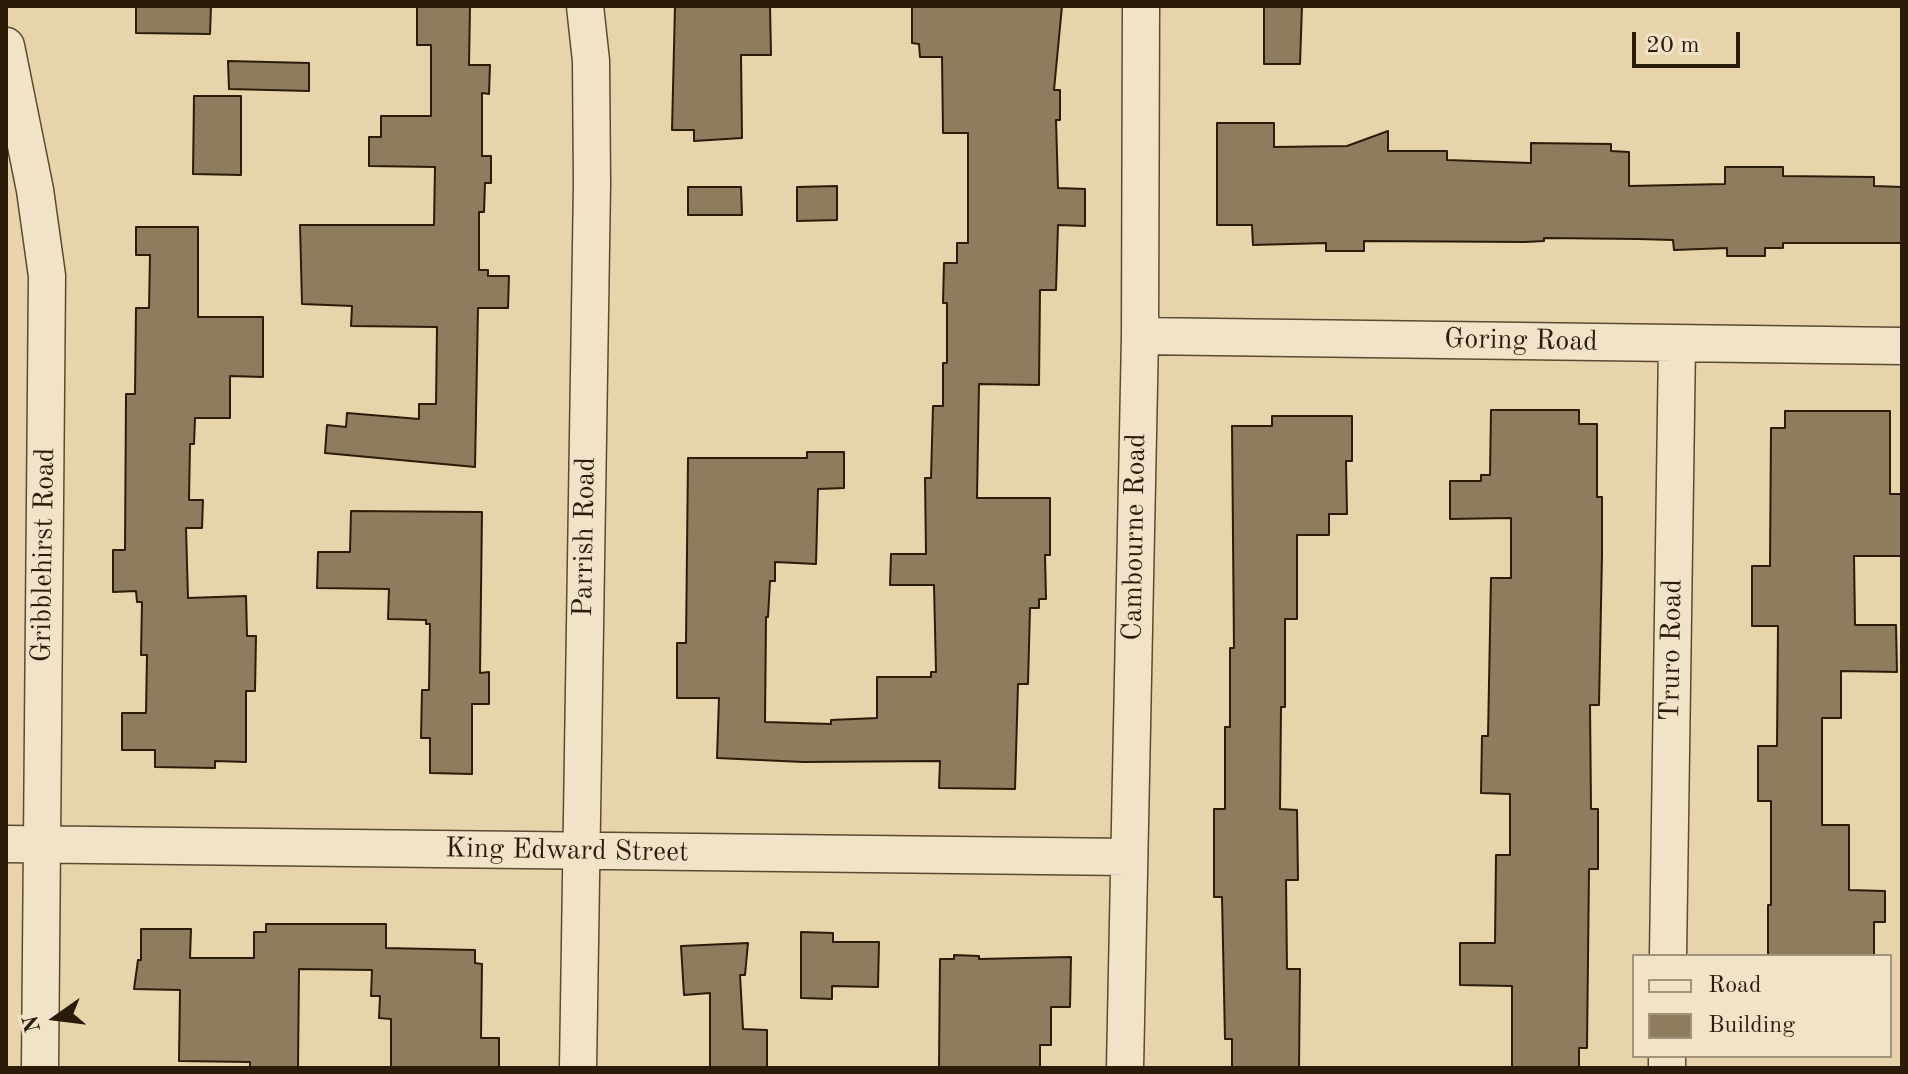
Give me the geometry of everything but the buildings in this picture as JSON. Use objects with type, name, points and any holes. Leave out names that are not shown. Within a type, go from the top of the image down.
[{"type":"street","name":"Parrish Road","points":[[578,1068],[592,184],[591,61],[585,6]]},
{"type":"street","name":"Cambourne Road","points":[[1125,1068],[1140,336],[1141,6]]},
{"type":"street","name":"Gribblehirst Road","points":[[6,46],[37,203],[47,276],[40,1068]]},
{"type":"street","name":"Goring Road","points":[[1140,336],[1902,346]]},
{"type":"street","name":"Truro Road","points":[[1668,954],[1677,344]]},
{"type":"street","name":"King Edward Street","points":[[6,844],[1128,857]]}]
